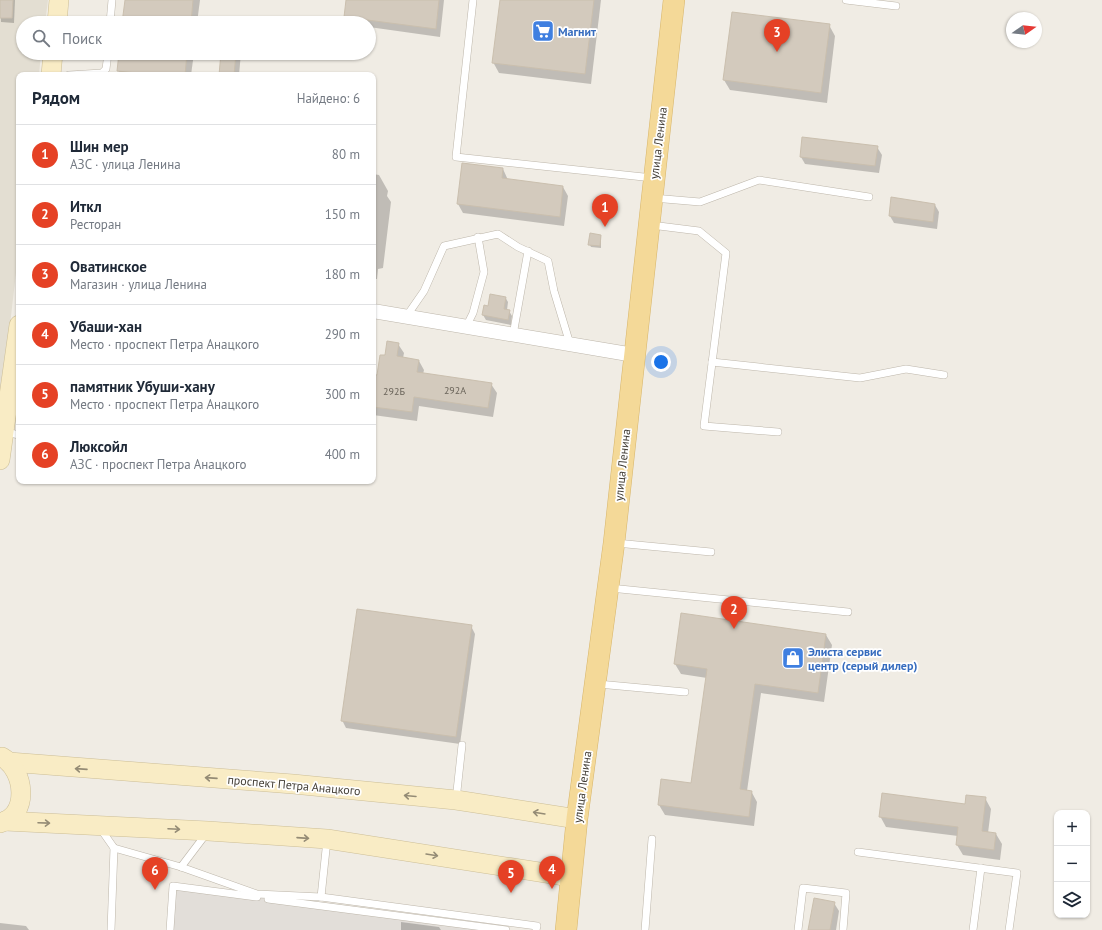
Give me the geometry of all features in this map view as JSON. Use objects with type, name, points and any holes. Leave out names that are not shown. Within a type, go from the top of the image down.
[{"type":"main road","points":[[58,16],[59,0]]},
{"type":"main road","name":"улица Ленина","points":[[566,930],[578,819],[614,543],[652,188],[674,0]]},
{"type":"main road","points":[[51,72],[52,60]]},
{"type":"main road","points":[[0,460],[11,433],[16,366]]},
{"type":"main road","points":[[2,822],[16,812],[20,799],[20,785],[16,772],[4,759]]},
{"type":"main road","name":"проспект Петра Анацкого","points":[[4,759],[293,784],[456,800],[578,819]]},
{"type":"main road","points":[[2,822],[97,825],[327,839],[571,877]]},
{"type":"street","points":[[376,312],[634,355]]},
{"type":"lane","points":[[111,16],[112,0]]},
{"type":"lane","points":[[473,0],[456,157],[652,188],[700,202],[759,180],[869,198]]},
{"type":"lane","points":[[846,0],[896,6]]},
{"type":"lane","points":[[103,72],[106,68],[107,60]]},
{"type":"lane","points":[[648,225],[699,231],[726,253],[704,426],[778,432]]},
{"type":"lane","points":[[406,317],[424,291],[444,246],[478,237],[498,234],[548,261],[554,291],[570,344]]},
{"type":"lane","points":[[466,327],[473,313],[484,272],[478,237]]},
{"type":"lane","points":[[513,335],[528,251]]},
{"type":"lane","points":[[712,362],[860,378],[906,369],[944,375]]},
{"type":"lane","points":[[614,543],[710,552]]},
{"type":"lane","points":[[608,588],[848,612]]},
{"type":"lane","points":[[596,684],[685,692]]},
{"type":"lane","points":[[456,800],[462,745]]},
{"type":"lane","points":[[97,825],[114,848],[181,867],[257,894],[320,898],[537,926],[536,930]]},
{"type":"lane","points":[[181,867],[208,831]]},
{"type":"lane","points":[[320,898],[327,839]]},
{"type":"lane","points":[[645,930],[652,839]]},
{"type":"lane","points":[[112,930],[114,848]]},
{"type":"lane","points":[[858,852],[1017,873],[1009,930]]},
{"type":"lane","points":[[973,930],[981,868]]},
{"type":"lane","points":[[170,930],[173,886],[506,930]]},
{"type":"lane","points":[[798,930],[803,888],[846,893],[843,930]]},
{"type":"shaded area","points":[[0,0],[48,0],[46,16],[16,16],[16,60],[40,60],[39,72],[16,72],[16,273],[0,411]]},
{"type":"shaded area","points":[[173,886],[506,930],[170,930]]},
{"type":"building","points":[[0,0],[13,0],[12,18],[0,18]]},
{"type":"building","points":[[125,0],[193,0],[192,16],[123,16]]},
{"type":"building","points":[[346,0],[439,0],[436,29],[376,21],[376,16],[344,16]]},
{"type":"building","name":"Магнит","points":[[500,0],[594,0],[585,74],[492,63]]},
{"type":"building","points":[[732,12],[830,24],[821,93],[723,80]]},
{"type":"building","points":[[118,60],[186,60],[185,72],[117,71]]},
{"type":"building","points":[[220,60],[235,60],[234,72],[219,72]]},
{"type":"building","points":[[802,137],[878,146],[875,166],[800,157]]},
{"type":"building","points":[[462,163],[503,168],[502,178],[563,186],[560,217],[457,204]]},
{"type":"building","points":[[891,197],[935,204],[933,222],[889,216]]},
{"type":"building","points":[[590,233],[601,235],[600,246],[588,245]]},
{"type":"building","points":[[490,294],[506,297],[504,309],[510,310],[508,320],[482,315],[484,305],[488,306]]},
{"type":"building","points":[[387,341],[399,343],[397,356],[419,360],[417,372],[492,383],[488,408],[414,397],[412,412],[376,407],[376,375],[380,355],[385,355]]},
{"type":"building","points":[[357,609],[472,625],[456,737],[341,721]]},
{"type":"building","points":[[681,613],[826,634],[818,693],[755,684],[740,789],[752,791],[749,817],[658,805],[661,779],[691,783],[707,669],[674,664]]},
{"type":"building","points":[[882,793],[965,804],[966,795],[986,797],[982,831],[996,833],[994,850],[956,845],[958,827],[879,817]]},
{"type":"building","points":[[814,898],[835,902],[830,930],[808,930]]},
{"type":"place","name":"Магнит","points":[[543,31]]},
{"type":"place","name":"Оватинское","points":[[777,52]]},
{"type":"place","name":"Шин мер","points":[[605,227]]},
{"type":"place","name":"Иткл","points":[[734,629]]},
{"type":"place","name":"Элиста сервис центр (серый дилер)","points":[[793,658]]},
{"type":"place","name":"Убаши-хан","points":[[552,889]]},
{"type":"place","name":"Люксойл","points":[[155,890]]},
{"type":"place","name":"памятник Убуши-хану","points":[[511,893]]}]
